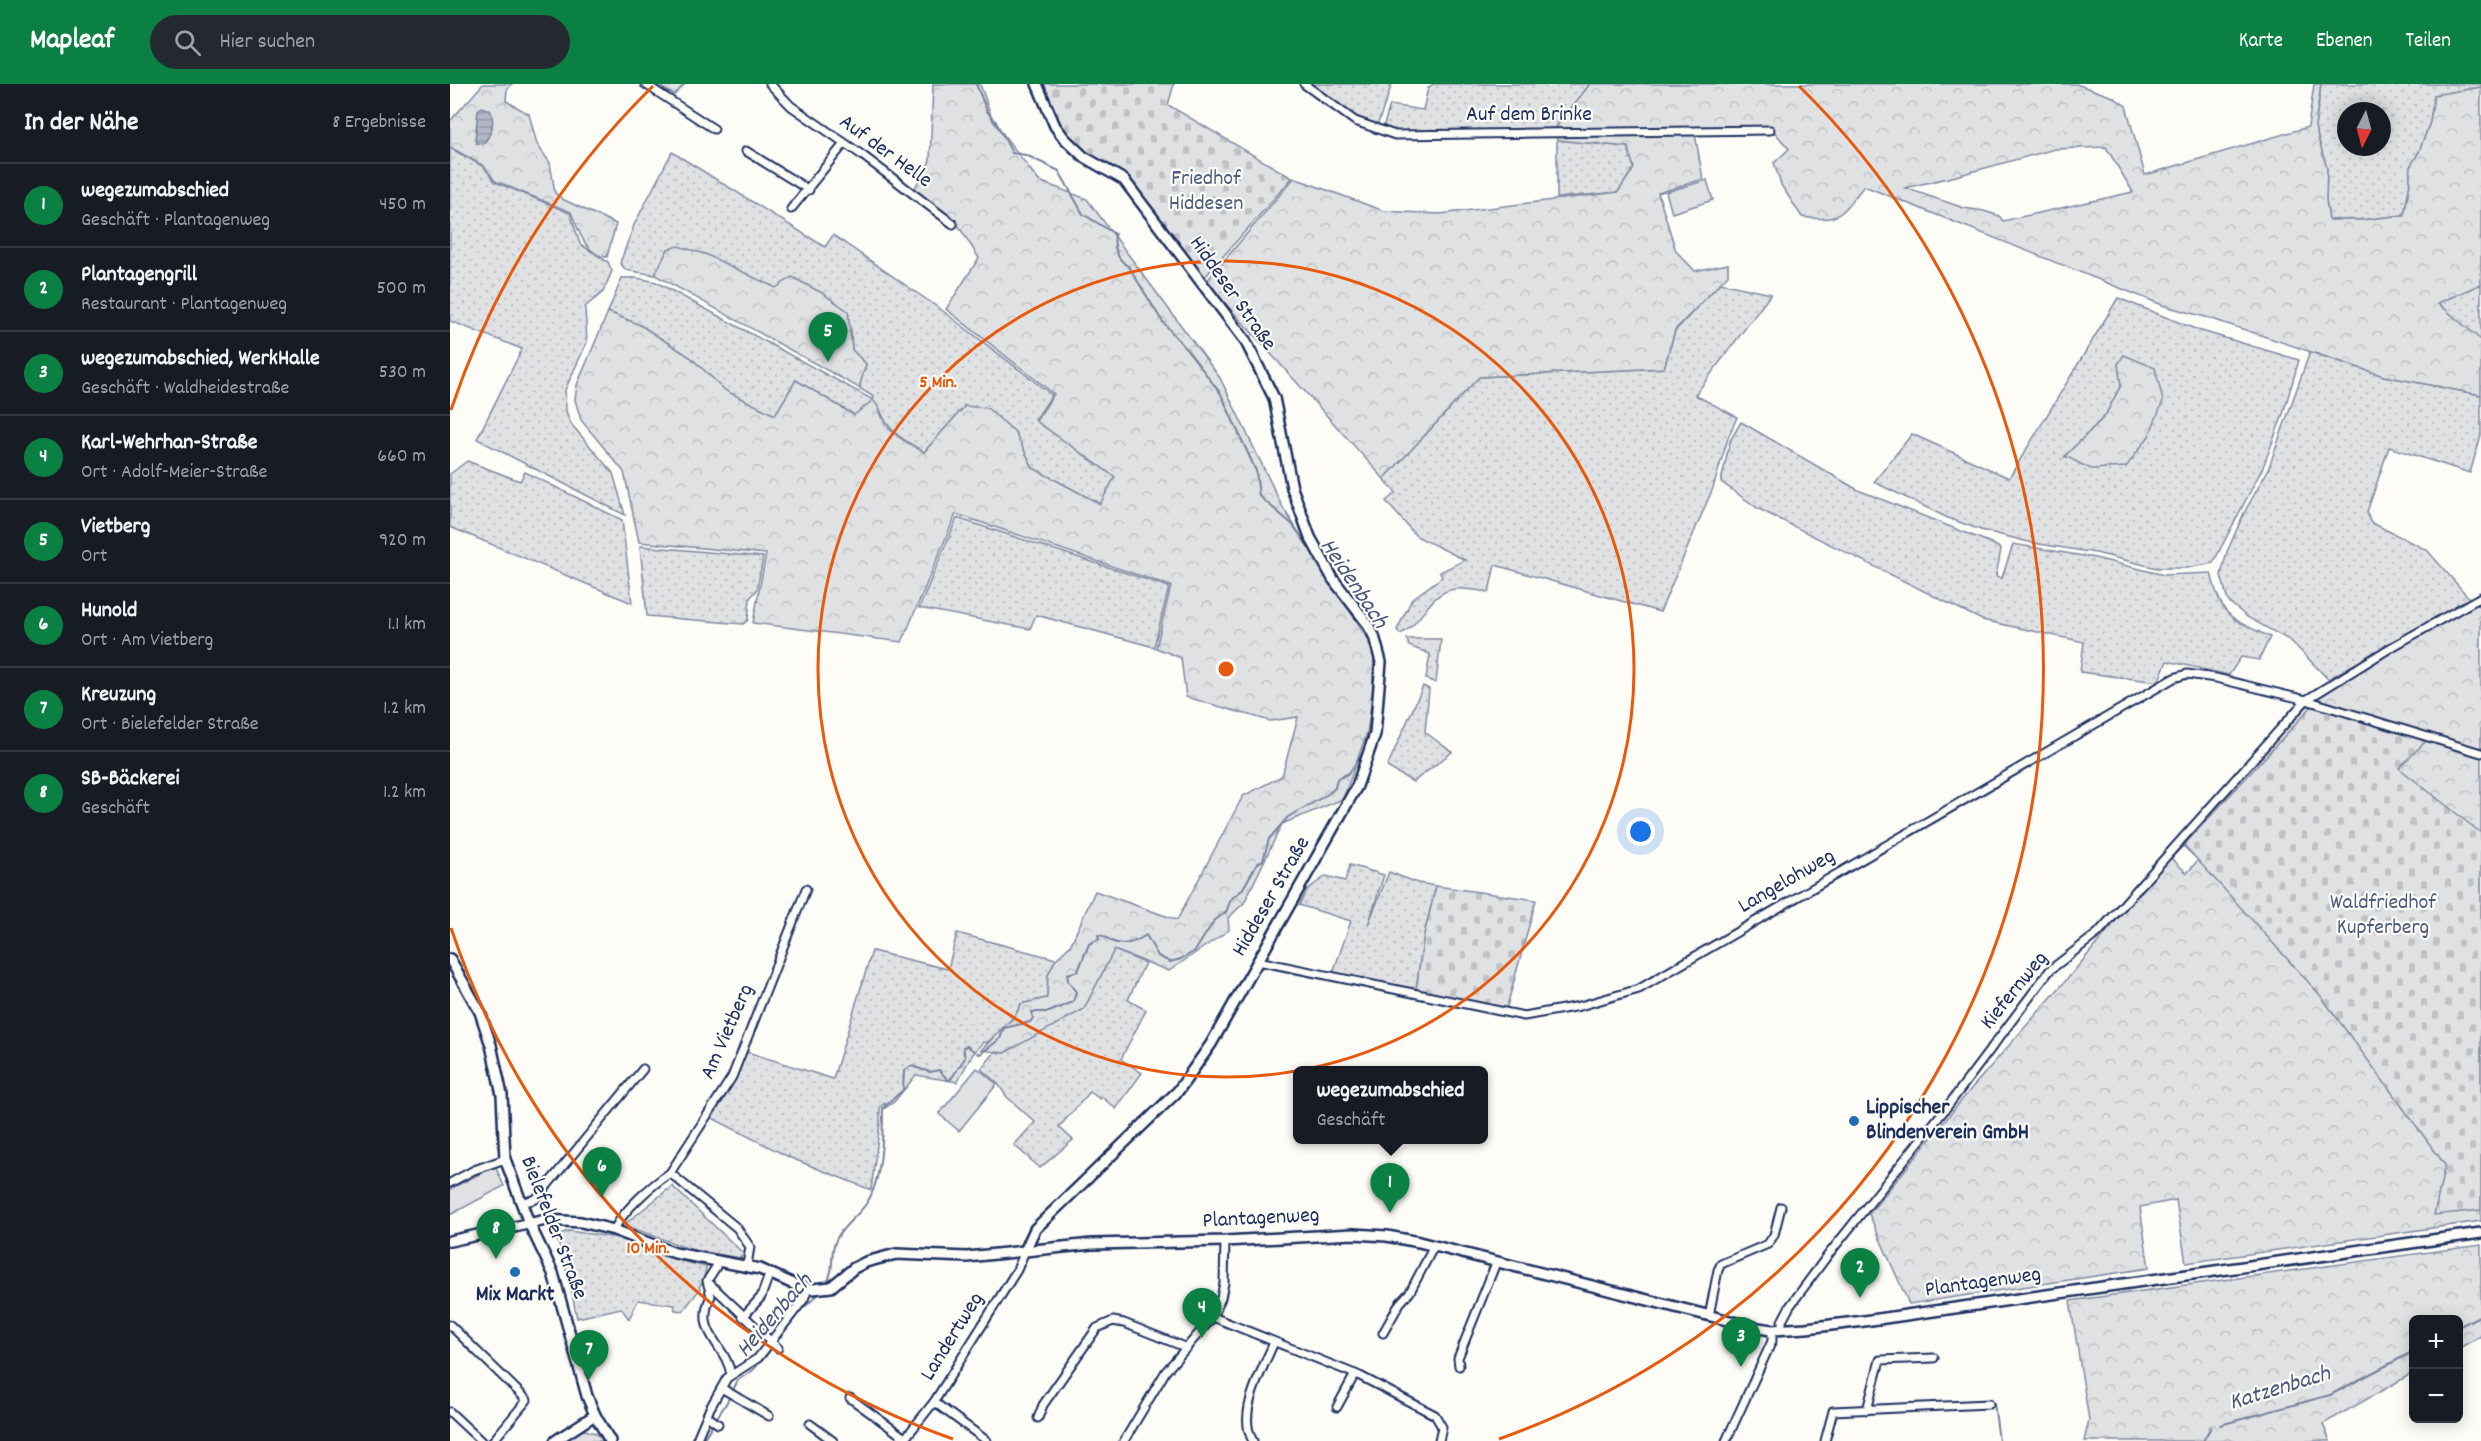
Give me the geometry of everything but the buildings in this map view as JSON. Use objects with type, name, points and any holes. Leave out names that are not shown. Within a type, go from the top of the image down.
[{"type":"main road","name":"Hiddeser Straße","points":[[1025,1251],[1035,1229],[1154,1116],[1189,1077],[1211,1044],[1344,810],[1363,771],[1378,714],[1381,662],[1379,651],[1367,623],[1333,579],[1310,537],[1292,488],[1280,417],[1274,398],[1245,340],[1124,180],[1084,157],[1064,138],[1055,126],[1037,84]]},
{"type":"main road","name":"Bielefelder Straße","points":[[450,959],[480,1012],[498,1070],[502,1095],[505,1159],[529,1223],[553,1273],[587,1396],[610,1441]]},
{"type":"main road","points":[[450,1241],[529,1223],[566,1220],[614,1230],[675,1253],[747,1265],[770,1272],[808,1289],[824,1288],[861,1264],[888,1256],[915,1254],[967,1257],[1025,1251]]},
{"type":"main road","name":"Plantagenweg","points":[[1025,1251],[1101,1244],[1225,1241],[1353,1234],[1394,1238],[1434,1246],[1709,1316],[1777,1330],[1873,1319],[2481,1233]]},
{"type":"main road","points":[[555,1441],[595,1415]]},
{"type":"street","points":[[645,84],[714,129]]},
{"type":"street","name":"Auf der Helle","points":[[770,84],[791,106],[953,224]]},
{"type":"street","name":"Auf dem Brinke","points":[[1304,84],[1354,121],[1395,135],[1770,130]]},
{"type":"street","points":[[791,209],[809,190],[844,144]]},
{"type":"street","points":[[746,151],[809,190]]},
{"type":"street","name":"Kiefernweg","points":[[1726,1441],[1790,1306],[1950,1103],[2050,970],[2098,933],[2306,700],[2390,648],[2481,597]]},
{"type":"street","name":"Langelohweg","points":[[1258,961],[1524,1016],[1580,1006],[1639,989],[2174,678],[2187,674],[2216,678],[2306,700],[2481,753]]},
{"type":"street","name":"Am Vietberg","points":[[614,1230],[618,1221],[658,1181],[670,1173],[732,1077],[806,889]]},
{"type":"street","points":[[521,1203],[536,1200],[643,1069]]},
{"type":"street","points":[[450,1183],[474,1170],[505,1159]]},
{"type":"street","points":[[670,1173],[737,1228],[750,1247],[747,1265]]},
{"type":"street","points":[[1709,1316],[1721,1264],[1768,1244],[1774,1235],[1781,1207]]},
{"type":"street","points":[[1124,1441],[1166,1371],[1213,1317],[1221,1298],[1224,1281],[1225,1241]]},
{"type":"street","points":[[1383,1333],[1400,1303],[1410,1292],[1434,1246]]},
{"type":"street","name":"Landertweg","points":[[850,1398],[904,1440],[934,1402],[1017,1270],[1025,1251]]},
{"type":"street","points":[[696,1441],[706,1416],[728,1391],[731,1376],[728,1361],[714,1343],[709,1332],[706,1306],[711,1296],[707,1281],[716,1267],[717,1260]]},
{"type":"street","points":[[1459,1366],[1458,1358],[1496,1263]]},
{"type":"street","points":[[743,1317],[761,1297],[770,1272]]},
{"type":"street","points":[[707,1281],[777,1348]]},
{"type":"street","points":[[731,1376],[758,1358],[804,1299],[808,1289]]},
{"type":"street","points":[[1213,1317],[1355,1374],[1435,1415],[1442,1427],[1439,1441]]},
{"type":"street","points":[[1038,1418],[1043,1404],[1097,1328],[1113,1321],[1124,1323],[1187,1348]]},
{"type":"street","points":[[450,1325],[526,1400],[493,1441]]},
{"type":"street","points":[[1253,1441],[1248,1433],[1246,1416],[1274,1342]]},
{"type":"street","points":[[1867,1410],[1880,1360],[1934,1358]]},
{"type":"street","points":[[1336,1407],[1355,1374]]},
{"type":"street","points":[[728,1391],[769,1416]]},
{"type":"street","points":[[934,1402],[987,1441]]},
{"type":"street","points":[[1825,1441],[1833,1411],[1989,1404]]},
{"type":"street","points":[[450,1412],[481,1441]]},
{"type":"street","points":[[706,1416],[716,1423]]},
{"type":"street","points":[[810,1424],[833,1441]]},
{"type":"green space","points":[[483,84],[512,84],[507,90],[506,101],[529,114],[537,144],[550,163],[555,193],[564,200],[616,224],[607,257],[593,252],[588,247],[571,212],[495,181],[484,166],[450,147],[450,121]]},
{"type":"green space","points":[[656,84],[685,84],[674,95]]},
{"type":"green space","points":[[933,84],[980,84],[993,121],[1039,181],[1087,199],[1220,378],[1283,508],[1374,648],[1372,719],[1343,799],[1282,824],[1244,903],[1228,918],[1229,930],[1169,971],[1114,950],[1084,1009],[1004,1053],[981,1050],[1015,1016],[1021,1004],[1047,998],[1048,975],[1056,959],[1070,946],[1095,891],[1177,920],[1243,796],[1282,776],[1298,717],[1270,721],[1186,697],[1181,658],[1156,648],[1171,586],[956,514],[902,642],[753,623],[766,554],[639,542],[624,472],[581,420],[575,400],[577,385],[608,312],[640,325],[690,357],[726,391],[775,415],[796,380],[854,415],[873,400],[887,427],[924,452],[965,406],[987,408],[1015,432],[1033,468],[1100,504],[1115,477],[1036,421],[1054,394],[946,309],[979,258],[956,222],[914,189],[930,161]]},
{"type":"green space","name":"Friedhof Hiddesen","points":[[1040,84],[1174,84],[1168,105],[1292,178],[1204,278],[1125,179],[1085,154],[1066,136]]},
{"type":"green space","points":[[1313,84],[1392,84],[1377,126],[1354,117]]},
{"type":"green space","points":[[1433,84],[1590,84],[1554,130],[1400,133],[1383,128],[1390,105],[1423,110],[1428,88]]},
{"type":"green space","points":[[1590,84],[2076,84],[2113,97],[2126,106],[2145,175],[2308,127],[2314,84],[2321,84],[2315,127],[2327,169],[2326,200],[2329,220],[2361,220],[2404,215],[2410,184],[2410,167],[2419,152],[2430,122],[2434,95],[2481,87],[2481,284],[2438,303],[2481,340],[2481,395],[2384,376],[2209,318],[2165,306],[1864,186],[1845,210],[1833,217],[1815,219],[1802,217],[1781,185],[1774,163],[1789,149],[1771,128],[1554,130]],"holes":[[[2106,147],[2133,192],[2003,221],[1999,216],[1964,208],[1905,188],[2055,149]]]},
{"type":"green space","points":[[2321,84],[2481,84],[2481,87],[2434,96],[2430,122],[2419,152],[2410,167],[2410,184],[2404,215],[2361,220],[2329,220],[2326,200],[2327,169],[2315,127]]},
{"type":"green space","points":[[1695,134],[1703,179],[1658,193],[1676,251],[1695,271],[1728,264],[1728,275],[1675,330],[1664,368],[1479,377],[1384,479],[1206,282],[1294,178],[1384,211],[1440,214],[1618,192],[1634,168],[1628,147],[1557,140],[1556,136]]},
{"type":"green space","points":[[1557,140],[1628,147],[1634,168],[1618,192],[1557,198]]},
{"type":"green space","points":[[450,148],[484,167],[495,182],[570,213],[580,244],[608,262],[612,271],[603,292],[585,307],[587,342],[565,390],[566,411],[571,424],[613,473],[625,515],[477,439],[522,349],[450,321]]},
{"type":"green space","points":[[672,152],[825,247],[833,235],[943,311],[1052,395],[1035,420],[1115,477],[1100,504],[1033,468],[1015,432],[965,406],[924,452],[891,429],[879,407],[854,415],[796,380],[775,415],[726,391],[690,357],[640,325],[608,312],[622,278],[656,282],[873,400],[874,397],[859,388],[866,364],[852,350],[851,330],[776,288],[668,249],[655,275],[626,270],[620,263],[634,225]]},
{"type":"green space","points":[[1707,180],[1713,200],[1672,213],[1666,192]]},
{"type":"green space","points":[[678,246],[705,254],[776,288],[792,277],[822,293],[848,311],[852,350],[866,364],[859,388],[655,275],[668,249]]},
{"type":"green space","points":[[1720,283],[1771,294],[1695,395],[1737,417],[1728,438],[1713,488],[1660,612],[1495,565],[1489,592],[1459,589],[1446,591],[1432,602],[1408,630],[1400,634],[1397,630],[1412,599],[1442,577],[1440,572],[1465,560],[1416,536],[1386,501],[1396,493],[1384,479],[1479,377],[1664,368],[1675,331]]},
{"type":"green space","points":[[2481,284],[2481,341],[2438,303]]},
{"type":"green space","points":[[2118,298],[2198,330],[2299,360],[2283,414],[2263,467],[2213,563],[2187,568],[2157,568],[2096,553],[2033,543],[1981,530],[1948,518],[1874,482],[1912,434],[2009,478]],"holes":[[[2118,364],[2149,436],[2065,457],[2105,416],[2121,385]]]},
{"type":"green space","points":[[2310,352],[2384,376],[2481,395],[2481,435],[2470,473],[2389,447],[2367,512],[2370,522],[2427,550],[2470,599],[2328,679],[2291,641],[2247,617],[2228,601],[2221,575],[2227,552],[2244,513],[2268,470]]},
{"type":"green space","points":[[2124,355],[2155,368],[2163,401],[2149,436],[2126,467],[2091,469],[2065,456],[2105,416],[2121,385],[2118,364]]},
{"type":"green space","points":[[1741,422],[1858,490],[2001,549],[1996,576],[2002,578],[2013,544],[2095,558],[2164,575],[2211,573],[2219,600],[2230,615],[2237,621],[2270,637],[2259,660],[2241,657],[2229,675],[2167,661],[2158,682],[2080,672],[2084,642],[1982,620],[1759,509],[1721,482],[1730,441]]},
{"type":"green space","points":[[467,461],[520,481],[525,472],[622,520],[632,603],[450,527],[450,474]]},
{"type":"green space","points":[[957,518],[1169,587],[1154,647],[1036,615],[1030,629],[919,608]]},
{"type":"green space","points":[[640,546],[763,557],[757,590],[750,598],[748,620],[743,624],[647,616]]},
{"type":"green space","points":[[2476,605],[2481,606],[2481,1221],[2186,1263],[2176,1200],[2140,1207],[2149,1268],[1909,1304],[1869,1214],[1970,1090],[2069,977],[2210,808],[2315,697],[2457,613]],"holes":[[[2183,846],[2198,860],[2187,873],[2171,858]]]},
{"type":"green space","points":[[1407,639],[1441,639],[1436,683],[1426,679],[1430,654],[1409,646]]},
{"type":"green space","points":[[1423,686],[1429,689],[1425,732],[1452,752],[1413,782],[1387,767]]},
{"type":"green space","name":"Waldfriedhof Kupferberg","points":[[2313,705],[2427,740],[2399,768],[2481,833],[2481,1210],[2434,1215],[2445,1165],[2320,995],[2184,845]]},
{"type":"green space","points":[[1350,865],[1384,875],[1368,925],[1389,872],[1418,883],[1436,886],[1424,935],[1416,989],[1333,973],[1351,921],[1299,905],[1308,889],[1326,876],[1345,881]]},
{"type":"green space","points":[[1436,886],[1536,900],[1506,1010],[1416,989],[1424,935]]},
{"type":"green space","points":[[957,933],[1056,959],[1048,975],[1047,998],[1021,1004],[1015,1016],[987,1043],[983,1042],[973,1054],[957,1082],[916,1075],[894,1102],[885,1108],[885,1103],[880,1107],[871,1190],[791,1158],[712,1118],[732,1086],[747,1052],[833,1079],[872,951],[948,969]]},
{"type":"green space","points":[[1114,950],[1145,963],[1128,1000],[1146,1010],[1121,1059],[1142,1073],[1116,1109],[1102,1097],[1100,1099],[1090,1092],[1059,1127],[1073,1140],[1040,1168],[1014,1145],[1035,1122],[981,1069],[995,1052],[1004,1053],[1084,1009]]},
{"type":"green space","points":[[977,1068],[997,1084],[959,1131],[939,1114]]},
{"type":"green space","points":[[495,1166],[504,1186],[450,1215],[450,1189]]},
{"type":"green space","points":[[672,1186],[744,1254],[740,1258],[692,1250],[624,1225]]},
{"type":"green space","points":[[569,1231],[619,1238],[666,1257],[706,1267],[704,1280],[683,1311],[675,1310],[674,1305],[638,1300],[629,1319],[621,1308],[577,1318],[569,1279],[556,1235]]},
{"type":"green space","points":[[2481,1245],[2481,1336],[2463,1346],[2463,1315],[2409,1315],[2409,1375],[2323,1424],[2330,1441],[2084,1441],[2089,1420],[2070,1301]]},
{"type":"green space","points":[[585,1430],[595,1433],[604,1441],[562,1441],[574,1432]]},
{"type":"shaded area","points":[[481,107],[490,110],[493,119],[490,133],[483,144],[476,143],[475,140],[478,110]]},
{"type":"waterway","name":"Heidenbach","points":[[976,84],[987,111],[996,122],[1012,153],[1026,155],[1059,171],[1083,214],[1115,234],[1115,248],[1118,257],[1129,267],[1162,321],[1221,394],[1256,471],[1259,496],[1292,524],[1315,556]]},
{"type":"waterway","name":"Heidenbach","points":[[977,1053],[980,1054],[1000,1039],[1004,1028],[1030,1022],[1033,1018],[1032,1012],[1049,1012],[1073,1002],[1076,992],[1068,981],[1067,974],[1078,971],[1089,944],[1099,939],[1098,935],[1116,943],[1125,944],[1146,935],[1158,956],[1170,962],[1195,951],[1214,921],[1226,912],[1231,899],[1242,890],[1257,864],[1263,860],[1269,839],[1288,817],[1335,788],[1337,779],[1349,773],[1365,750],[1375,679],[1375,657]]},
{"type":"waterway","name":"Heidenbach","points":[[826,1285],[831,1272],[836,1240],[866,1204],[871,1194],[882,1145],[883,1108],[903,1090],[904,1071],[911,1066],[930,1072],[939,1070],[948,1080],[965,1058],[963,1047],[967,1046],[974,1051]]},
{"type":"waterway","name":"Heidenbach","points":[[702,1441],[738,1380],[752,1371],[800,1311],[821,1292]]},
{"type":"waterway","name":"Katzenbach","points":[[2463,1324],[2481,1315]]},
{"type":"waterway","name":"Katzenbach","points":[[2220,1425],[2330,1395],[2409,1354]]},
{"type":"waterway","points":[[1994,1403],[1999,1441]]},
{"type":"waterway","name":"Katzenbach","points":[[2203,1441],[2211,1427]]},
{"type":"place","name":"Vietberg","points":[[828,362]]},
{"type":"place","name":"Lippischer Blindenverein GmbH","points":[[1854,1121]]},
{"type":"place","name":"Hunold","points":[[602,1197]]},
{"type":"place","name":"wegezumabschied","points":[[1390,1213]]},
{"type":"place","name":"SB-Bäckerei","points":[[496,1259]]},
{"type":"place","name":"Mix Markt","points":[[515,1272]]},
{"type":"place","name":"Plantagengrill","points":[[1860,1298]]},
{"type":"place","name":"Karl-Wehrhan-Straße","points":[[1202,1338]]},
{"type":"place","name":"wegezumabschied, WerkHalle","points":[[1741,1367]]},
{"type":"place","name":"Kreuzung","points":[[589,1380]]}]
